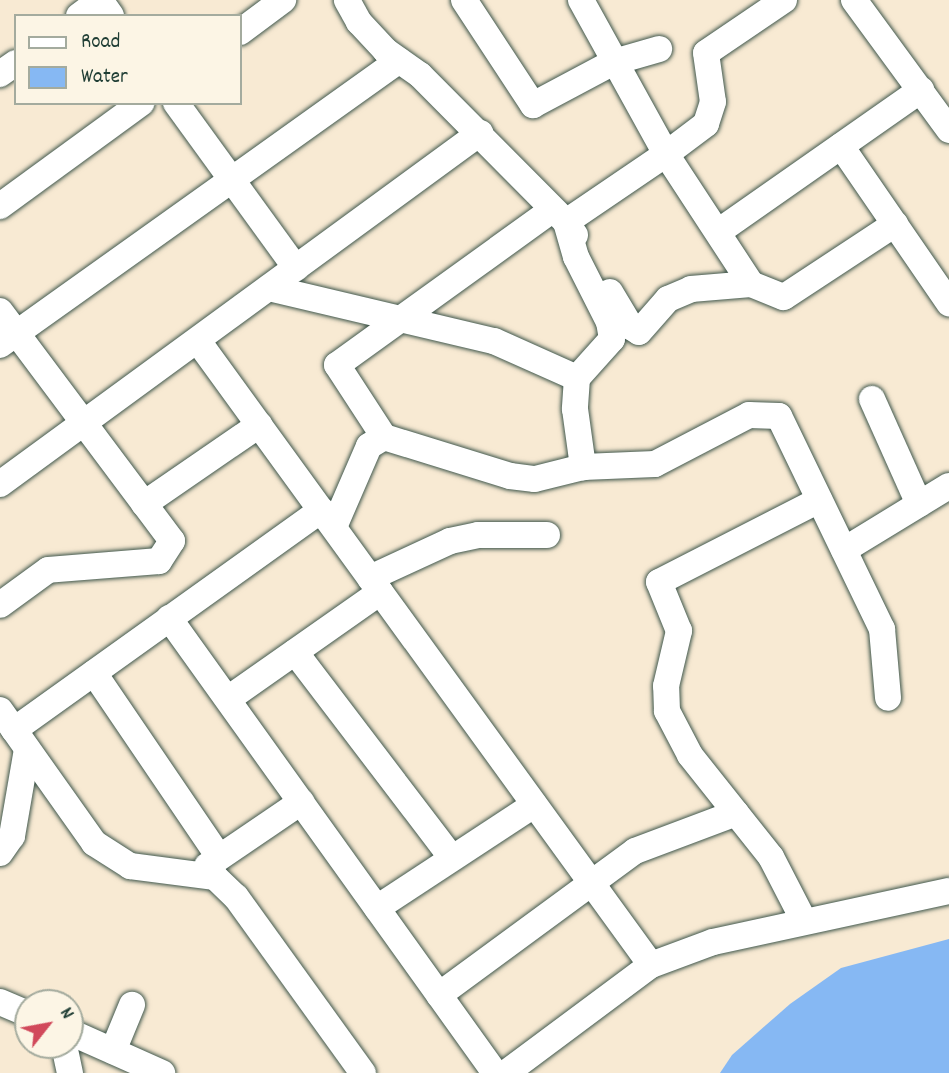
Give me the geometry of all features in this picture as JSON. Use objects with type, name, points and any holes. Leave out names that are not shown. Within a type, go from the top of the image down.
[{"type":"street","points":[[82,14],[100,0],[110,14]]},
{"type":"street","points":[[242,31],[283,0]]},
{"type":"street","points":[[347,0],[359,22],[480,133],[559,216],[631,327],[639,332],[668,299],[691,289],[751,284],[784,298],[895,224]]},
{"type":"street","points":[[464,0],[533,104],[614,62],[659,49]]},
{"type":"street","points":[[581,0],[666,154],[751,284]]},
{"type":"street","points":[[784,0],[706,53],[713,102],[706,124],[666,154],[559,216],[337,365],[384,437],[510,476],[535,480],[583,467],[655,464],[749,415],[779,416],[882,629],[888,698]]},
{"type":"street","points":[[854,0],[949,130]]},
{"type":"street","points":[[8,339],[399,60]]},
{"type":"street","points":[[718,232],[921,90]]},
{"type":"street","points":[[0,206],[138,105]]},
{"type":"street","points":[[177,105],[296,268]]},
{"type":"street","points":[[0,484],[85,425],[480,133]]},
{"type":"street","points":[[841,146],[949,303]]},
{"type":"street","points":[[559,216],[612,339],[577,378],[575,409],[583,467]]},
{"type":"street","points":[[270,288],[400,321],[494,341],[577,378]]},
{"type":"street","points":[[0,311],[8,339],[85,425],[172,541],[159,561],[48,570],[0,605]]},
{"type":"street","points":[[198,341],[651,965]]},
{"type":"street","points":[[872,399],[919,504]]},
{"type":"street","points":[[144,504],[259,425]]},
{"type":"street","points":[[14,730],[169,618],[327,519],[369,446],[384,437]]},
{"type":"street","points":[[844,550],[949,486]]},
{"type":"street","points":[[804,922],[771,857],[690,755],[667,711],[666,686],[679,631],[659,582],[820,500]]},
{"type":"street","points":[[228,699],[295,652],[375,585],[450,541],[478,535],[547,534]]},
{"type":"street","points":[[169,618],[495,1073]]},
{"type":"street","points":[[295,652],[452,858]]},
{"type":"street","points":[[94,673],[219,857]]},
{"type":"street","points":[[0,853],[12,836],[14,730]]},
{"type":"street","points":[[14,730],[94,843],[130,866],[215,877],[236,897],[363,1073]]},
{"type":"street","points":[[195,874],[301,802]]},
{"type":"street","points":[[377,908],[534,805]]},
{"type":"street","points":[[439,995],[593,886],[635,851],[736,813]]},
{"type":"street","points":[[506,1073],[651,965],[713,942],[949,891]]},
{"type":"street","points":[[113,1051],[132,1005]]},
{"type":"street","points":[[84,1038],[151,1070]]},
{"type":"water","points":[[949,939],[949,1073],[720,1073],[732,1055],[790,1004],[841,968]]}]
